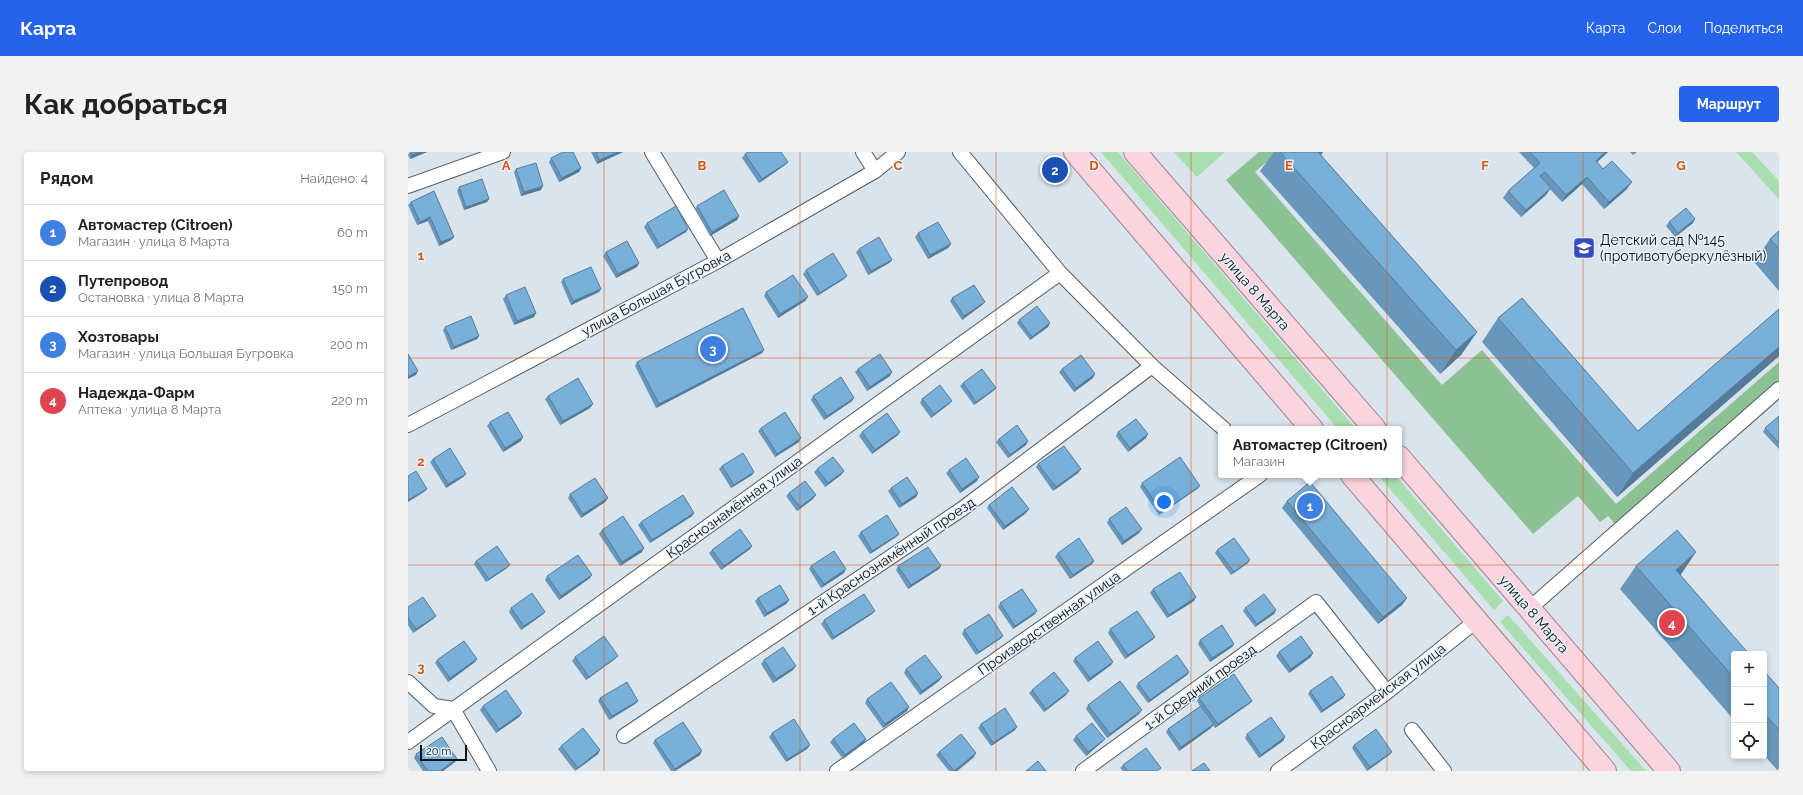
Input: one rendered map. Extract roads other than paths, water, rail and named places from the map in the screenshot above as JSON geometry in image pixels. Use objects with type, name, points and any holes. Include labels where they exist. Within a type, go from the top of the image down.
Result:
[{"type":"main road","points":[[1074,152],[1309,426]]},
{"type":"main road","name":"улица 8 Марта","points":[[1135,152],[1372,426]]},
{"type":"main road","name":"улица 8 Марта","points":[[1402,460],[1669,771]]},
{"type":"main road","points":[[1355,478],[1605,771]]},
{"type":"street","points":[[408,186],[503,152]]},
{"type":"street","points":[[652,152],[718,261]]},
{"type":"street","points":[[863,152],[875,171]]},
{"type":"street","name":"улица Большая Бугровка","points":[[408,425],[718,261],[875,171],[898,152]]},
{"type":"street","points":[[960,152],[1060,273],[1152,366],[1221,426]]},
{"type":"street","name":"Краснознамённая улица","points":[[408,742],[1060,273]]},
{"type":"street","name":"1-й Краснознамённый проезд","points":[[624,736],[962,509],[1152,366]]},
{"type":"street","points":[[1530,608],[1779,389]]},
{"type":"street","name":"Производственная улица","points":[[837,771],[1256,478]]},
{"type":"street","name":"1-й Средний проезд","points":[[1083,771],[1316,602],[1387,692]]},
{"type":"street","name":"Красноармейская улица","points":[[1278,771],[1387,692],[1476,621]]},
{"type":"street","points":[[408,682],[434,706],[453,709],[489,771]]},
{"type":"street","points":[[1412,730],[1444,771]]},
{"type":"place","name":"Путепровод","points":[[1055,170]]},
{"type":"place","name":"Детский сад №145 (противотуберкулёзный)","points":[[1584,248]]},
{"type":"place","name":"Хозтовары","points":[[713,349]]},
{"type":"place","name":"Автомастер (Citroen)","points":[[1310,506]]},
{"type":"place","name":"Надежда-Фарм","points":[[1672,623]]}]
